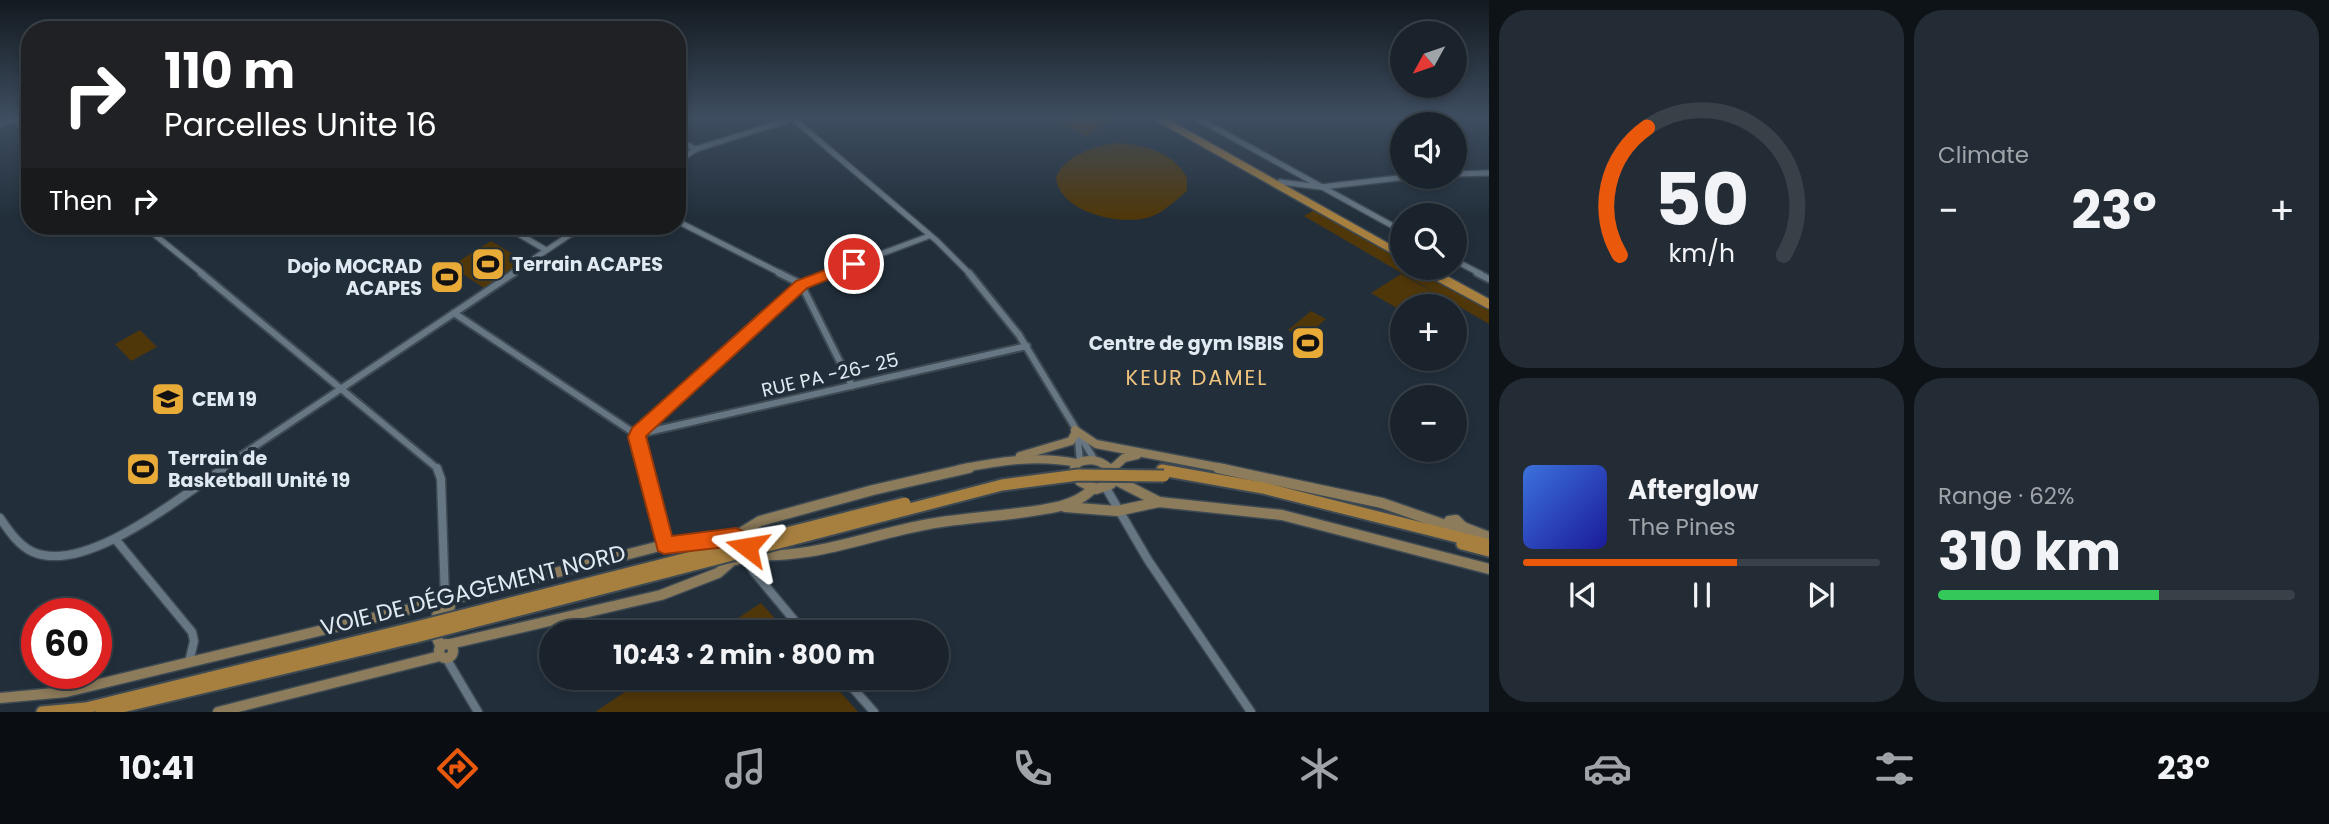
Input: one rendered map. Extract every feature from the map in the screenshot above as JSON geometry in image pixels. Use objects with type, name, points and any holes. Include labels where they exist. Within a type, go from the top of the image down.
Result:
[{"type":"highway","points":[[1217,150],[1390,246]]},
{"type":"highway","points":[[1223,150],[1390,246]]},
{"type":"highway","points":[[1447,280],[1489,302]]},
{"type":"highway","points":[[1452,280],[1489,302]]},
{"type":"highway","name":"VOIE DE DÉGAGEMENT NORD","points":[[101,712],[1002,485],[1078,475],[1163,473],[1263,488],[1489,545]]},
{"type":"highway","name":"VOIE DE DÉGAGEMENT NORD","points":[[1163,473],[1264,493],[1489,551]]},
{"type":"highway","name":"VOIE DE DÉGAGEMENT NORD","points":[[42,712],[86,708],[416,632]]},
{"type":"main road","points":[[0,698],[66,692],[443,604],[543,574],[664,545],[703,540],[727,541],[755,524],[919,479],[1007,460],[1071,441],[1076,432],[1096,444],[1308,485],[1450,524],[1458,522],[1463,527],[1489,537]]},
{"type":"main road","points":[[727,541],[740,554],[763,557],[811,551],[916,527],[1056,507],[1087,497],[1105,483],[1116,462],[1139,454]]},
{"type":"main road","points":[[1007,460],[1051,457],[1105,483],[1159,502],[1282,515],[1489,568]]},
{"type":"main road","points":[[1078,469],[1097,460],[1127,457]]},
{"type":"main road","points":[[1097,460],[1105,483]]},
{"type":"main road","points":[[1072,503],[1080,494],[1078,469]]},
{"type":"main road","points":[[1056,507],[1116,509],[1159,502]]},
{"type":"main road","points":[[218,712],[445,652],[492,633],[651,599],[684,589],[716,572],[740,554],[755,524]]},
{"type":"main road","points":[[727,541],[740,554]]},
{"type":"main road","points":[[753,569],[763,557]]},
{"type":"main road","points":[[443,604],[433,630],[445,652]]},
{"type":"street","points":[[829,150],[970,274],[1027,346],[1076,432],[1097,460]]},
{"type":"street","points":[[1255,150],[1390,224]]},
{"type":"street","points":[[1467,174],[1489,173]]},
{"type":"street","points":[[1280,182],[1321,187],[1390,179]]},
{"type":"street","points":[[1301,194],[1300,190],[1311,187]]},
{"type":"street","points":[[686,226],[802,285],[852,386]]},
{"type":"street","points":[[155,235],[432,461],[439,470],[443,604]]},
{"type":"street","points":[[520,235],[545,250]]},
{"type":"street","points":[[0,518],[24,547],[44,555],[90,549],[116,540],[569,235]]},
{"type":"street","points":[[637,434],[802,285],[929,236]]},
{"type":"street","points":[[1467,267],[1489,279]]},
{"type":"street","points":[[454,313],[637,434],[664,545]]},
{"type":"street","name":"RUE PA -26- 25","points":[[637,434],[1027,346]]},
{"type":"street","points":[[1076,432],[1078,469]]},
{"type":"street","points":[[1105,483],[1116,509],[1251,712]]},
{"type":"street","points":[[116,540],[192,632],[194,641],[189,662]]},
{"type":"street","points":[[740,554],[794,620]]},
{"type":"street","points":[[445,652],[478,712]]},
{"type":"street","points":[[855,690],[874,712]]},
{"type":"shaded area","points":[[1090,150],[1154,150],[1167,156],[1182,169],[1187,178],[1187,191],[1150,217],[1124,220],[1094,214],[1069,201],[1060,190],[1056,178],[1066,163]]},
{"type":"shaded area","points":[[1314,210],[1390,252],[1390,266],[1304,216]]},
{"type":"shaded area","name":"Terrain ACAPES","points":[[491,241],[524,261],[484,288],[451,266]]},
{"type":"shaded area","points":[[1392,280],[1412,280],[1437,294],[1390,294],[1390,304],[1371,293]]},
{"type":"shaded area","points":[[1414,280],[1439,280],[1464,294],[1438,294]]},
{"type":"shaded area","points":[[1467,296],[1489,308],[1489,324],[1467,311]]},
{"type":"shaded area","points":[[1311,311],[1326,319],[1303,339],[1288,330]]},
{"type":"shaded area","points":[[140,330],[157,347],[131,361],[115,344]]},
{"type":"shaded area","name":"Terrain de Basketball Unité 19","points":[[146,455],[160,470],[140,484],[126,468]]},
{"type":"shaded area","points":[[761,603],[776,620],[735,620]]},
{"type":"shaded area","points":[[628,690],[839,690],[858,712],[595,712]]},
{"type":"place","name":"Terrain ACAPES","points":[[488,264]]},
{"type":"place","name":"Dojo MOCRAD ACAPES","points":[[447,277]]},
{"type":"place","name":"Centre de gym ISBIS","points":[[1308,343]]},
{"type":"place","name":"CEM 19","points":[[168,399]]},
{"type":"place","name":"Terrain de Basketball Unité 19","points":[[143,469]]},
{"type":"district","name":"KEUR DAMEL","points":[[1197,377]]},
{"type":"route","points":[[747,547],[745,541],[736,537],[664,545],[638,432],[802,284],[854,264]]}]
